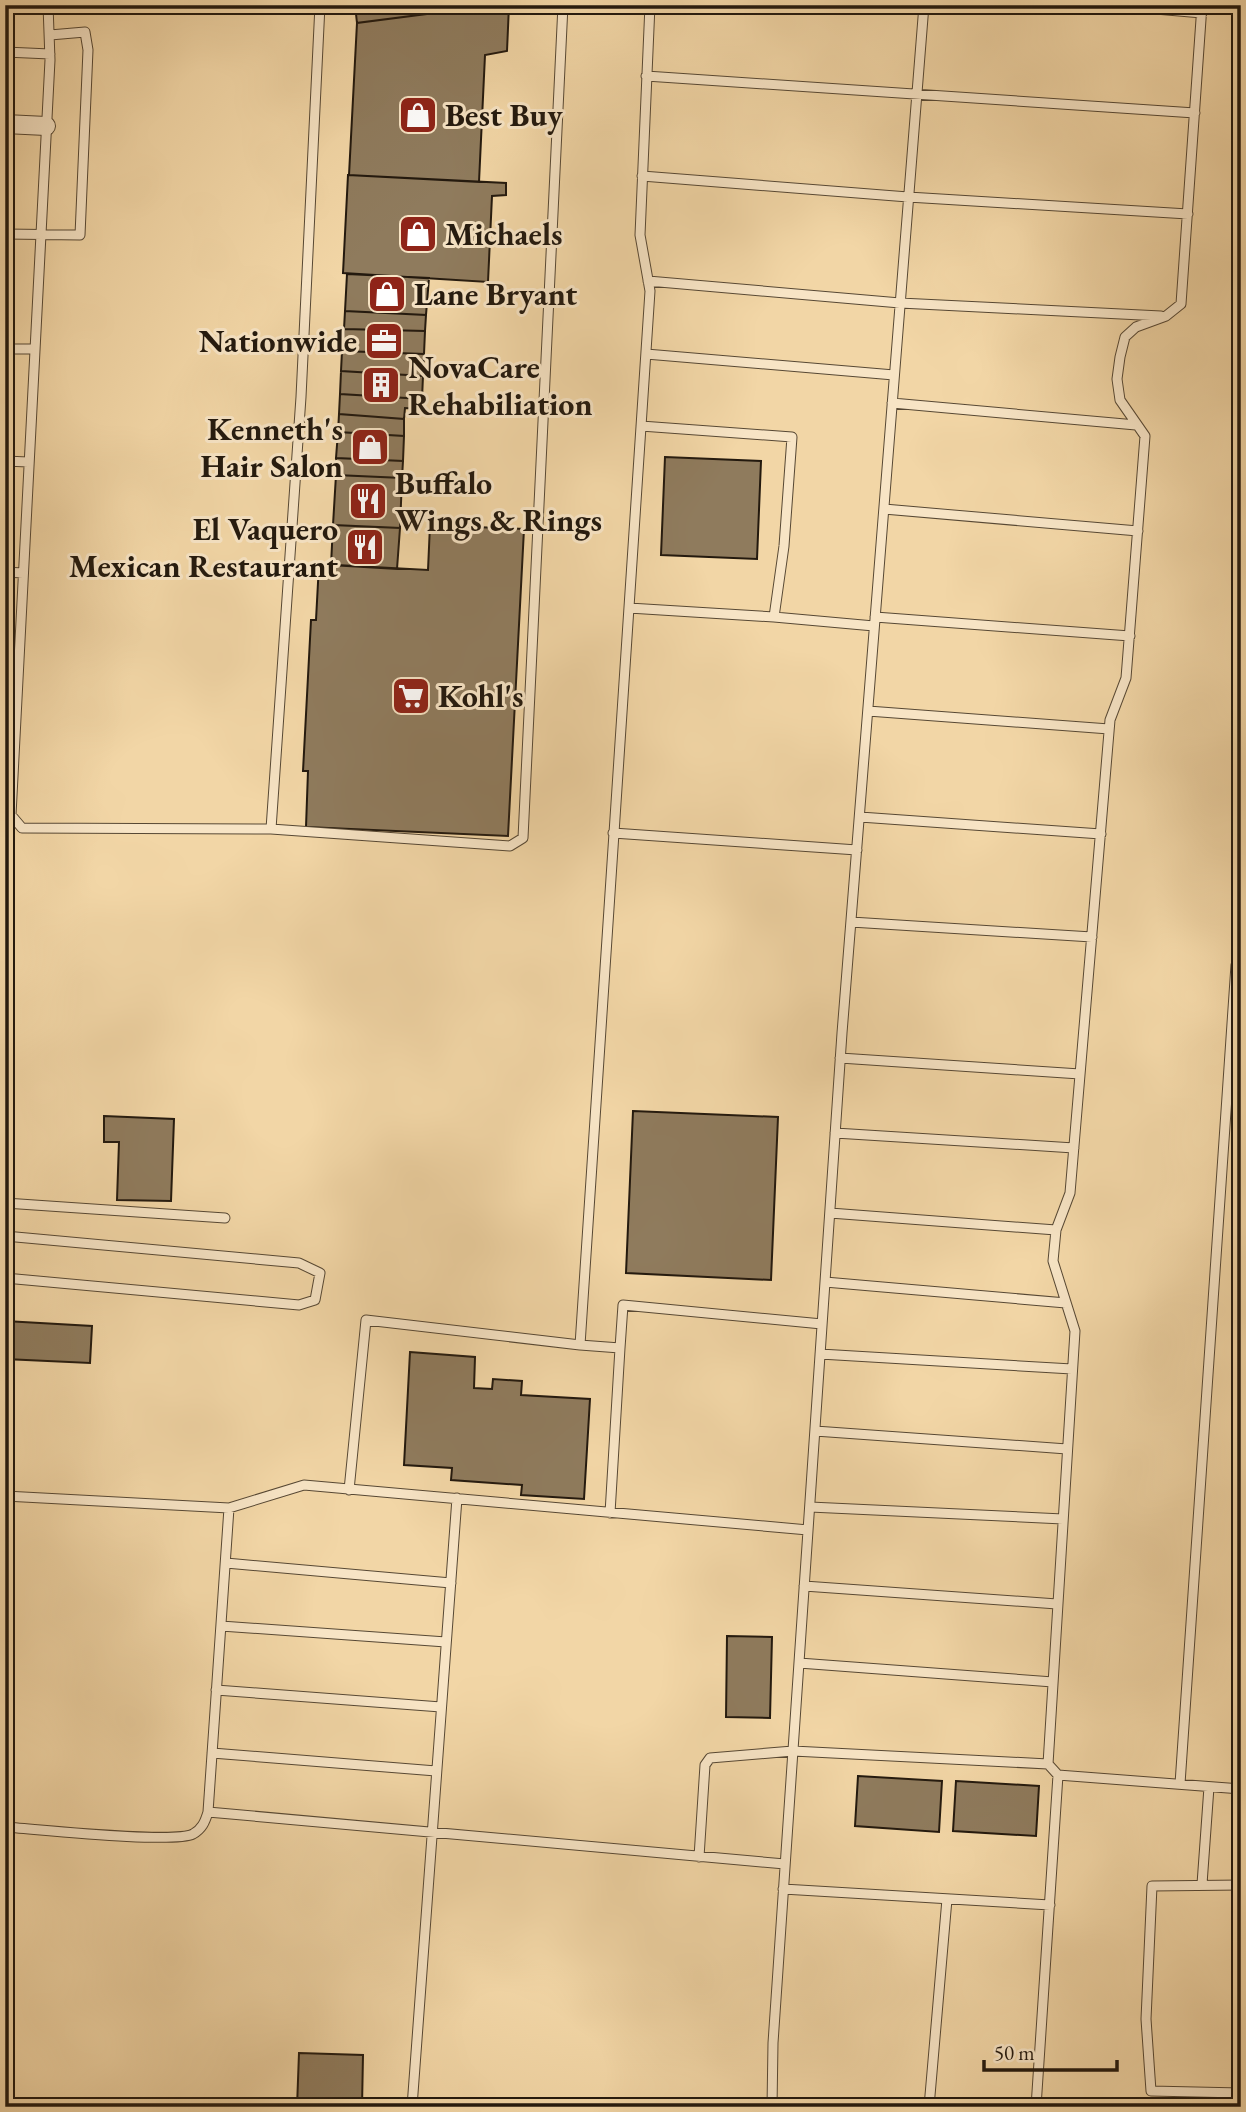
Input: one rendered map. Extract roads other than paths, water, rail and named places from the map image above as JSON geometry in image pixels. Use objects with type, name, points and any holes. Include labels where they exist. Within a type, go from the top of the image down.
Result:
[{"type":"street","points":[[5,124],[46,126]]},
{"type":"lane","points":[[48,5],[50,54],[29,463],[10,722],[11,815],[22,828],[271,829],[510,846],[523,838],[563,5]]},
{"type":"lane","points":[[271,829],[301,397],[320,5]]},
{"type":"lane","points":[[580,1345],[646,354],[648,281],[640,235],[650,5]]},
{"type":"lane","points":[[772,2107],[773,2043],[840,1058],[924,5]]},
{"type":"lane","points":[[1048,1764],[1075,1331],[1053,1261],[1056,1230],[1070,1193],[1109,729],[1126,678],[1145,436],[1120,401],[1119,390],[1125,337],[1136,327],[1166,316],[1181,304],[1202,9],[1109,5]]},
{"type":"lane","points":[[5,233],[80,235],[88,50],[85,32],[50,35]]},
{"type":"lane","points":[[5,52],[50,54]]},
{"type":"lane","points":[[646,76],[1195,113]]},
{"type":"lane","points":[[642,176],[908,197],[1188,214]]},
{"type":"lane","points":[[648,281],[900,303],[1166,316]]},
{"type":"lane","points":[[5,349],[34,349]]},
{"type":"lane","points":[[646,354],[894,375]]},
{"type":"lane","points":[[892,403],[1136,425]]},
{"type":"lane","points":[[641,426],[792,437],[784,546],[774,617]]},
{"type":"lane","points":[[5,461],[29,463]]},
{"type":"lane","points":[[884,509],[1138,531]]},
{"type":"lane","points":[[5,572],[23,573]]},
{"type":"lane","points":[[629,608],[1130,636]]},
{"type":"lane","points":[[868,711],[1109,729]]},
{"type":"lane","points":[[860,817],[1101,834]]},
{"type":"lane","points":[[613,833],[857,850]]},
{"type":"lane","points":[[851,922],[1092,937]]},
{"type":"lane","points":[[1180,1784],[1236,965],[1241,966]]},
{"type":"lane","points":[[840,1058],[1080,1074]]},
{"type":"lane","points":[[835,1133],[1074,1148]]},
{"type":"lane","points":[[5,1203],[225,1218]]},
{"type":"lane","points":[[830,1213],[1056,1230]]},
{"type":"lane","points":[[5,1236],[299,1263],[320,1273],[315,1300],[299,1305],[5,1278]]},
{"type":"lane","points":[[825,1282],[1066,1303]]},
{"type":"lane","points":[[610,1513],[623,1305],[822,1324]]},
{"type":"lane","points":[[349,1490],[366,1320],[620,1348]]},
{"type":"lane","points":[[820,1354],[1072,1369]]},
{"type":"lane","points":[[815,1431],[1067,1448]]},
{"type":"lane","points":[[5,1496],[229,1508],[304,1485],[808,1530]]},
{"type":"lane","points":[[412,2107],[457,1498]]},
{"type":"lane","points":[[810,1507],[1063,1519]]},
{"type":"lane","points":[[5,1827],[144,1836],[191,1835],[204,1825],[208,1812],[229,1508]]},
{"type":"lane","points":[[226,1563],[451,1583]]},
{"type":"lane","points":[[804,1586],[1057,1604]]},
{"type":"lane","points":[[221,1626],[446,1642]]},
{"type":"lane","points":[[799,1663],[1053,1682]]},
{"type":"lane","points":[[216,1690],[441,1707]]},
{"type":"lane","points":[[699,1857],[705,1765],[710,1758],[793,1751],[1048,1764],[1058,1775],[1241,1789]]},
{"type":"lane","points":[[212,1753],[436,1771]]},
{"type":"lane","points":[[1035,2106],[1058,1775]]},
{"type":"lane","points":[[1202,1884],[1209,1787]]},
{"type":"lane","points":[[208,1812],[785,1864]]},
{"type":"lane","points":[[1241,1885],[1152,1886],[1146,2019],[1151,2091],[1241,2093]]},
{"type":"lane","points":[[783,1889],[1049,1905]]},
{"type":"lane","points":[[929,2107],[947,1899]]},
{"type":"place","name":"Best Buy","points":[[418,115]]},
{"type":"place","name":"Michaels","points":[[418,234]]},
{"type":"place","name":"Lane Bryant","points":[[387,294]]},
{"type":"place","name":"Nationwide","points":[[384,341]]},
{"type":"place","name":"NovaCare Rehabiliation","points":[[381,385]]},
{"type":"place","name":"Kenneth's Hair Salon","points":[[370,447]]},
{"type":"place","name":"Buffalo Wings & Rings","points":[[368,501]]},
{"type":"place","name":"El Vaquero Mexican Restaurant","points":[[365,547]]},
{"type":"place","name":"Kohl's","points":[[411,696]]}]
